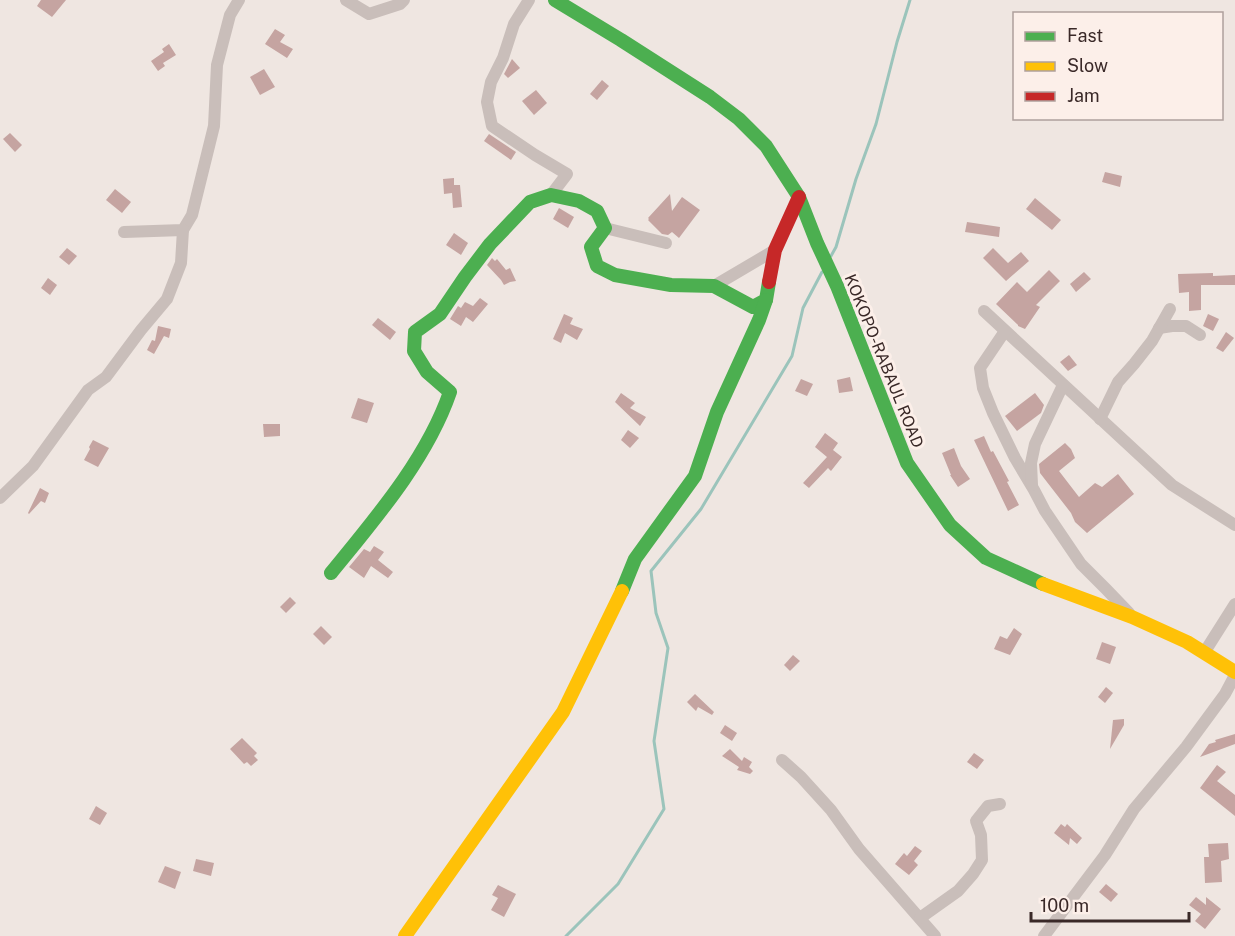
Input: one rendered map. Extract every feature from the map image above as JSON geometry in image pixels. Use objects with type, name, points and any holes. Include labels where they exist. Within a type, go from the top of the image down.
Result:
[{"type":"street","points":[[0,498],[33,466],[88,390],[106,377],[141,330],[168,299],[181,263],[183,230],[192,215],[214,126],[217,65],[230,15],[239,0]]},
{"type":"street","points":[[346,0],[369,14],[400,4],[404,0]]},
{"type":"street","points":[[529,0],[514,24],[503,58],[491,82],[487,102],[492,126],[567,174],[551,195]]},
{"type":"street","name":"KOKOPO-RABAUL ROAD","points":[[555,0],[710,97],[739,119],[766,146],[799,197],[907,463],[950,525],[986,558],[1032,580],[1132,617],[1186,642],[1235,673]]},
{"type":"street","points":[[331,573],[391,498],[427,442],[446,404],[450,392],[427,372],[414,351],[415,332],[440,314],[490,244],[530,202],[551,195],[579,201],[597,211],[605,228]]},
{"type":"street","points":[[405,936],[563,712],[615,607],[635,559],[695,476],[717,412],[759,320],[766,300],[775,250],[799,197]]},
{"type":"street","points":[[605,228],[666,243]]},
{"type":"street","points":[[605,228],[591,247],[597,266],[615,275],[671,285],[714,286],[753,307],[766,300]]},
{"type":"street","points":[[124,232],[183,230]]},
{"type":"street","points":[[714,286],[775,250]]},
{"type":"street","points":[[1100,419],[1118,382],[1152,341],[1170,309]]},
{"type":"street","points":[[984,311],[1172,484],[1235,525]]},
{"type":"street","points":[[1159,328],[1186,327],[1200,335]]},
{"type":"street","points":[[1005,332],[980,368],[993,413],[1015,459],[1045,511],[1081,564],[1132,617]]},
{"type":"street","points":[[1032,486],[1031,463],[1035,444],[1063,385]]},
{"type":"street","points":[[1204,653],[1235,604]]},
{"type":"street","points":[[1044,936],[1105,855],[1134,809],[1186,747],[1225,694],[1235,673]]},
{"type":"street","points":[[782,760],[831,810],[859,849],[935,936]]},
{"type":"street","points":[[920,918],[957,891],[973,874],[982,860],[981,835],[976,821],[988,806],[1000,804]]},
{"type":"building","points":[[41,0],[66,0],[52,17],[37,6]]},
{"type":"building","points":[[275,29],[285,35],[280,42],[293,49],[287,58],[265,44]]},
{"type":"building","points":[[169,44],[176,55],[163,63],[165,66],[158,71],[151,61],[164,52],[162,49]]},
{"type":"building","points":[[512,59],[520,68],[508,78],[504,74]]},
{"type":"building","points":[[264,69],[275,87],[260,95],[250,77]]},
{"type":"building","points":[[602,80],[609,86],[597,100],[590,94]]},
{"type":"building","points":[[536,90],[547,103],[534,115],[522,101]]},
{"type":"building","points":[[10,133],[22,145],[15,152],[3,139]]},
{"type":"building","points":[[489,134],[516,152],[511,160],[484,141]]},
{"type":"building","points":[[1105,172],[1122,176],[1120,187],[1102,182]]},
{"type":"building","points":[[454,178],[454,185],[460,185],[462,207],[453,208],[452,193],[444,194],[443,179]]},
{"type":"building","points":[[115,189],[131,202],[122,213],[106,200]]},
{"type":"building","points":[[670,194],[672,211],[682,197],[700,210],[679,238],[672,232],[668,235],[662,234],[648,220]]},
{"type":"building","points":[[1035,198],[1061,220],[1052,230],[1026,209]]},
{"type":"building","points":[[559,208],[574,217],[568,228],[553,219]]},
{"type":"building","points":[[967,222],[1000,227],[999,237],[965,232]]},
{"type":"building","points":[[454,233],[468,243],[461,255],[446,245]]},
{"type":"building","points":[[67,248],[77,256],[69,265],[59,257]]},
{"type":"building","points":[[993,248],[1008,263],[1021,252],[1029,261],[1006,281],[983,258]]},
{"type":"building","points":[[492,258],[495,261],[497,259],[506,270],[510,268],[516,281],[504,285],[487,265]]},
{"type":"building","points":[[1049,270],[1060,281],[1036,305],[1040,307],[1025,329],[1018,326],[996,304],[1017,282],[1027,292]]},
{"type":"building","points":[[1084,272],[1091,279],[1076,292],[1070,284]]},
{"type":"building","points":[[1213,273],[1213,276],[1235,275],[1235,285],[1201,285],[1201,310],[1189,311],[1189,292],[1179,293],[1178,274]]},
{"type":"building","points":[[48,278],[57,285],[50,295],[41,288]]},
{"type":"building","points":[[480,298],[488,304],[473,322],[466,317],[461,326],[450,319],[458,306],[461,308],[465,302],[473,306]]},
{"type":"building","points":[[564,314],[573,318],[570,324],[583,329],[577,340],[565,333],[561,343],[553,339]]},
{"type":"building","points":[[1208,314],[1219,319],[1213,331],[1203,326]]},
{"type":"building","points":[[378,318],[396,332],[390,340],[372,325]]},
{"type":"building","points":[[158,326],[171,329],[169,338],[164,336],[154,354],[147,350],[152,340],[155,341]]},
{"type":"building","points":[[1226,332],[1234,338],[1223,352],[1216,348]]},
{"type":"building","points":[[1069,355],[1077,365],[1068,371],[1060,362]]},
{"type":"building","points":[[850,377],[853,391],[839,393],[837,380]]},
{"type":"building","points":[[801,379],[813,384],[807,396],[795,391]]},
{"type":"building","points":[[621,393],[635,403],[630,408],[646,417],[640,426],[615,402]]},
{"type":"building","points":[[1035,393],[1044,405],[1041,413],[1017,431],[1005,416]]},
{"type":"building","points":[[358,398],[374,403],[367,423],[351,418]]},
{"type":"building","points":[[263,424],[280,424],[280,436],[264,437]]},
{"type":"building","points":[[628,430],[639,438],[630,448],[621,440]]},
{"type":"building","points":[[825,433],[838,443],[833,450],[842,457],[831,471],[828,468],[809,488],[803,483],[827,457],[815,447]]},
{"type":"building","points":[[984,436],[1009,481],[1007,482],[1019,505],[1008,511],[974,440]]},
{"type":"building","points":[[93,440],[109,448],[98,467],[84,460]]},
{"type":"building","points":[[1065,443],[1075,458],[1059,471],[1079,497],[1095,483],[1102,487],[1118,474],[1134,494],[1087,533],[1075,522],[1071,513],[1040,473],[1039,464]]},
{"type":"building","points":[[954,448],[961,466],[970,479],[958,487],[950,475],[942,453]]},
{"type":"building","points":[[40,488],[49,493],[45,503],[41,501],[29,514],[28,513]]},
{"type":"building","points":[[374,546],[384,552],[378,560],[393,572],[388,578],[371,566],[364,578],[349,567],[364,549],[370,552]]},
{"type":"building","points":[[290,597],[296,603],[286,613],[280,607]]},
{"type":"building","points":[[321,626],[332,637],[324,645],[313,634]]},
{"type":"building","points":[[1014,628],[1022,634],[1010,655],[994,649],[1000,636],[1007,639]]},
{"type":"building","points":[[1102,642],[1116,647],[1110,664],[1096,659]]},
{"type":"building","points":[[793,655],[800,661],[790,671],[784,665]]},
{"type":"building","points":[[1106,687],[1113,693],[1105,703],[1098,697]]},
{"type":"building","points":[[695,694],[714,712],[712,715],[698,707],[696,711],[687,702]]},
{"type":"building","points":[[1124,719],[1124,725],[1110,749],[1113,720]]},
{"type":"building","points":[[725,725],[737,733],[732,741],[720,733]]},
{"type":"building","points":[[1235,734],[1235,744],[1200,757],[1209,744],[1216,742],[1215,740]]},
{"type":"building","points":[[242,738],[257,753],[254,756],[258,760],[251,766],[247,762],[244,764],[230,749]]},
{"type":"building","points":[[730,749],[742,761],[744,757],[752,762],[749,767],[753,771],[750,774],[737,770],[739,767],[722,756]]},
{"type":"building","points":[[974,753],[984,760],[977,769],[967,762]]},
{"type":"building","points":[[1217,765],[1226,772],[1217,781],[1235,795],[1235,816],[1200,788]]},
{"type":"building","points":[[96,806],[107,813],[100,825],[89,819]]},
{"type":"building","points":[[1061,824],[1065,827],[1067,824],[1082,838],[1077,844],[1070,838],[1069,845],[1054,833]]},
{"type":"building","points":[[1228,843],[1229,859],[1221,861],[1222,882],[1205,883],[1204,857],[1209,857],[1208,844]]},
{"type":"building","points":[[915,846],[922,851],[914,861],[918,865],[909,875],[895,864],[904,853],[907,856]]},
{"type":"building","points":[[196,859],[214,863],[211,876],[193,871]]},
{"type":"building","points":[[165,866],[181,872],[175,889],[158,882]]},
{"type":"building","points":[[1106,884],[1118,894],[1111,902],[1099,892]]},
{"type":"building","points":[[498,885],[516,894],[504,917],[491,910],[498,898],[492,895]]},
{"type":"building","points":[[1196,897],[1206,905],[1206,897],[1221,909],[1205,929],[1195,921],[1201,914],[1189,905]]},
{"type":"waterway","points":[[831,256],[836,247],[856,179],[876,124],[910,0]]},
{"type":"waterway","points":[[566,936],[618,884],[664,809],[654,741],[668,648],[656,613],[651,571],[701,509],[792,356],[803,308],[822,272]]},
{"type":"traffic: fast","points":[[555,0],[710,97],[739,119],[766,146],[799,197],[907,463],[950,525],[986,558],[1043,584]]},
{"type":"traffic: fast","points":[[331,573],[382,510],[414,464],[428,441],[450,392],[427,372],[414,351],[415,332],[440,314],[490,244],[530,202],[551,195],[579,201],[597,211],[605,228],[591,247],[597,266],[615,275],[671,285],[714,286],[753,307],[766,300],[769,282]]},
{"type":"traffic: fast","points":[[622,591],[635,559],[695,476],[717,412],[766,300]]},
{"type":"traffic: slow","points":[[1043,584],[1132,617],[1187,642],[1235,672]]},
{"type":"traffic: slow","points":[[405,936],[563,712],[622,591]]},
{"type":"traffic: jam","points":[[769,282],[775,250],[799,197]]}]
